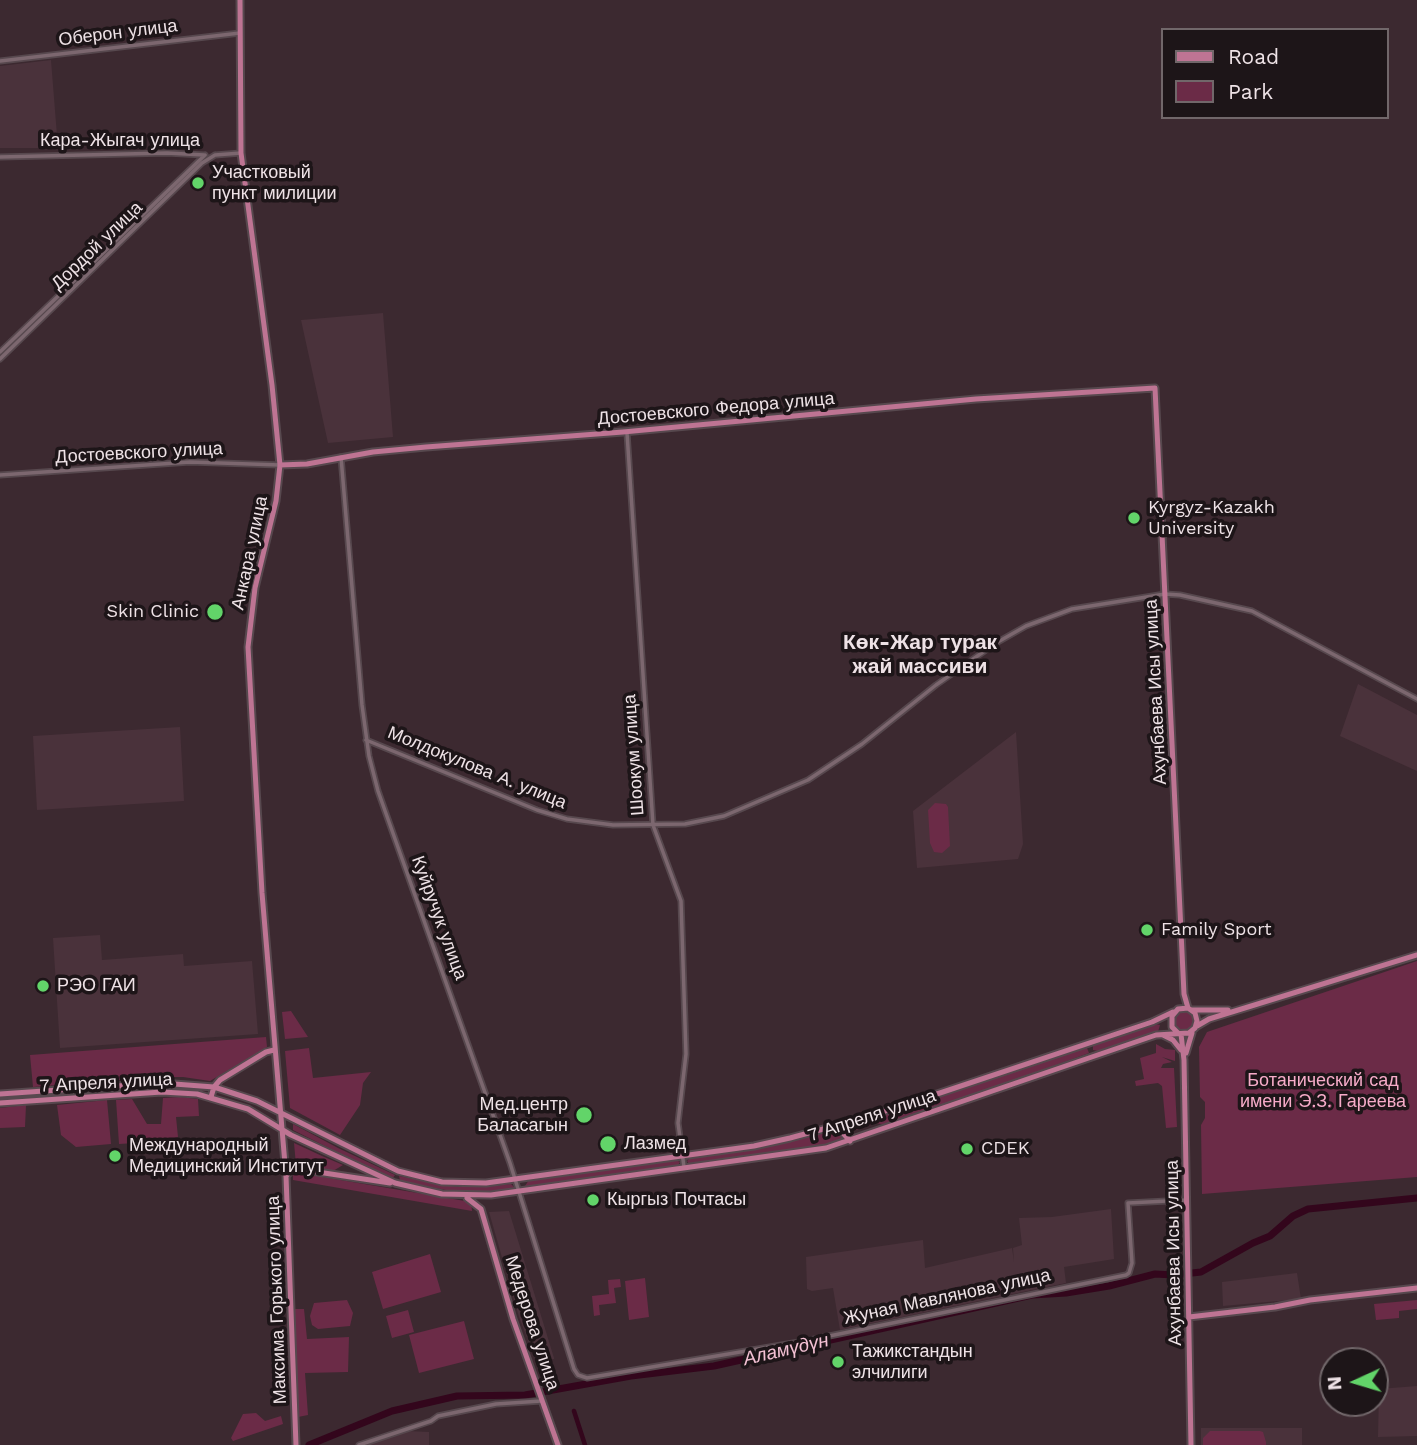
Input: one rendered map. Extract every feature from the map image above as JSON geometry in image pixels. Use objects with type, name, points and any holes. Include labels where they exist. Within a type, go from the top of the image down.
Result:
[{"type":"main road","name":"Анкара улица","points":[[240,0],[241,153],[280,465],[275,503],[255,588],[248,648],[274,1050],[281,1112]]},
{"type":"main road","name":"Достоевского Федора улица","points":[[280,465],[307,464],[341,457],[439,446],[963,400],[1156,388]]},
{"type":"main road","name":"Ахунбаева Исы улица","points":[[1156,388],[1184,994],[1190,1009]]},
{"type":"main road","points":[[1238,1010],[1177,1010],[1171,1020],[1172,1027],[1179,1033],[1194,1030],[1209,1019],[1417,956]]},
{"type":"main road","name":"Ахунбаева Исы улица","points":[[1177,1010],[1184,994]]},
{"type":"main road","points":[[1190,1009],[1197,1017],[1194,1030]]},
{"type":"main road","name":"7 Апреля улица","points":[[0,1094],[161,1083],[214,1087],[247,1097],[281,1112],[398,1171],[442,1182],[472,1184],[754,1146],[845,1124],[1152,1022],[1177,1010]]},
{"type":"main road","name":"Ахунбаева Исы улица","points":[[1184,1060],[1194,1030]]},
{"type":"main road","name":"Ахунбаева Исы улица","points":[[1179,1033],[1184,1060],[1191,1445]]},
{"type":"main road","name":"7 Апреля улица","points":[[0,1102],[162,1092],[211,1097],[248,1109],[291,1135],[396,1183],[427,1192],[491,1195],[812,1151],[850,1141],[1092,1056],[1160,1035],[1179,1033]]},
{"type":"main road","points":[[1160,1035],[1178,1045],[1184,1060]]},
{"type":"main road","points":[[1088,1043],[1092,1056]]},
{"type":"main road","points":[[211,1097],[220,1080],[266,1052],[274,1050]]},
{"type":"main road","points":[[27,1092],[27,1101]]},
{"type":"main road","name":"Максима Горького улица","points":[[281,1112],[296,1441]]},
{"type":"main road","points":[[845,1124],[843,1133],[850,1141]]},
{"type":"main road","points":[[286,1176],[292,1169],[298,1169],[381,1183],[396,1183],[398,1171]]},
{"type":"main road","points":[[456,1195],[472,1200],[481,1209],[484,1199],[491,1195]]},
{"type":"main road","name":"Медерова улица","points":[[481,1209],[513,1319],[558,1445]]},
{"type":"main road","points":[[1189,1317],[1417,1288]]},
{"type":"street","name":"Оберон улица","points":[[0,61],[240,33]]},
{"type":"street","points":[[199,153],[199,159]]},
{"type":"street","name":"Кара-Жыгач улица","points":[[0,157],[241,153]]},
{"type":"street","name":"Дордой улица","points":[[0,352],[205,155]]},
{"type":"street","name":"Дордой улица","points":[[0,359],[202,163],[215,155]]},
{"type":"street","name":"Шоокум улица","points":[[627,430],[653,825],[681,901],[686,1054],[678,1123],[684,1168]]},
{"type":"street","name":"Куйручук улица","points":[[341,457],[366,740],[378,791],[516,1180],[578,1375]]},
{"type":"street","name":"Достоевского улица","points":[[0,475],[190,462],[280,465]]},
{"type":"street","name":"Молдокулова А. улица","points":[[366,740],[561,818],[600,824],[685,824],[724,816],[808,780],[862,744],[936,685],[996,643],[1026,626],[1081,607],[1165,594],[1252,611],[1417,699]]},
{"type":"street","name":"Жуная Мавлянова улица","points":[[578,1375],[591,1378],[805,1341],[1126,1275],[1132,1263],[1129,1203],[1187,1200]]},
{"type":"street","points":[[359,1445],[431,1422],[438,1416],[496,1404],[543,1399]]},
{"type":"shaded area","points":[[51,60],[58,148],[0,148],[0,66]]},
{"type":"shaded area","points":[[383,313],[393,437],[328,443],[301,320]]},
{"type":"shaded area","points":[[1358,684],[1417,715],[1417,771],[1340,736]]},
{"type":"shaded area","points":[[180,727],[184,801],[37,810],[33,736]]},
{"type":"shaded area","points":[[1016,732],[1023,844],[1018,859],[917,868],[913,811]]},
{"type":"shaded area","points":[[100,935],[102,960],[183,954],[184,966],[252,961],[258,1034],[60,1048],[53,938]]},
{"type":"shaded area","points":[[1111,1209],[1114,1259],[1064,1267],[1066,1283],[840,1330],[833,1288],[812,1291],[807,1289],[806,1257],[923,1240],[925,1268],[1012,1248],[1014,1262],[1013,1248],[1022,1245],[1019,1218],[1052,1217]]},
{"type":"shaded area","points":[[509,1211],[554,1359],[536,1361],[519,1317],[489,1212]]},
{"type":"shaded area","points":[[1297,1273],[1301,1299],[1223,1306],[1222,1282]]},
{"type":"shaded area","points":[[1417,1386],[1417,1436],[1378,1437],[1378,1417],[1389,1417],[1389,1388]]},
{"type":"shaded area","points":[[1201,1428],[1302,1428],[1302,1445],[1201,1445]]},
{"type":"shaded area","points":[[407,1431],[429,1432],[429,1445],[366,1445]]},
{"type":"green space","points":[[935,803],[946,804],[948,807],[950,846],[942,853],[934,852],[930,843],[928,810]]},
{"type":"green space","name":"Ботанический сад имени Э.З. Гареева","points":[[1417,961],[1417,1177],[1202,1194],[1201,1125],[1205,1118],[1205,1102],[1200,1097],[1199,1047],[1207,1032]]},
{"type":"green space","points":[[291,1011],[308,1037],[285,1039],[282,1012]]},
{"type":"green space","points":[[1184,1011],[1191,1014],[1194,1021],[1191,1028],[1184,1031],[1177,1028],[1174,1021],[1177,1014]]},
{"type":"green space","points":[[1155,1024],[1160,1025],[1158,1032],[1098,1051],[1093,1050],[1095,1043]]},
{"type":"green space","points":[[266,1037],[267,1047],[210,1081],[155,1077],[33,1087],[30,1055]]},
{"type":"green space","points":[[1156,1044],[1175,1050],[1175,1061],[1162,1057],[1172,1062],[1163,1064],[1161,1068],[1174,1068],[1177,1127],[1166,1128],[1162,1086],[1158,1083],[1136,1086],[1135,1081],[1144,1079],[1140,1058],[1156,1053]]},
{"type":"green space","points":[[309,1048],[313,1078],[371,1072],[363,1083],[360,1105],[340,1135],[290,1108],[285,1051]]},
{"type":"green space","points":[[1087,1048],[1089,1053],[923,1113],[886,1125],[876,1123],[850,1132],[845,1129],[846,1127]]},
{"type":"green space","points":[[157,1086],[210,1091],[169,1088],[34,1097],[33,1094]]},
{"type":"green space","points":[[163,1098],[198,1099],[199,1116],[176,1117],[178,1137],[168,1141],[119,1144],[116,1100],[132,1099],[147,1124],[161,1124]]},
{"type":"green space","points":[[107,1100],[111,1144],[76,1147],[61,1135],[57,1105]]},
{"type":"green space","points":[[26,1105],[25,1127],[0,1128],[0,1108]]},
{"type":"green space","points":[[293,1124],[395,1175],[392,1179],[293,1130]]},
{"type":"green space","points":[[836,1129],[841,1131],[841,1140],[817,1147],[700,1163],[689,1164],[687,1161],[690,1158],[758,1148]]},
{"type":"green space","points":[[294,1143],[343,1165],[333,1171],[296,1165]]},
{"type":"green space","points":[[676,1160],[680,1162],[677,1167],[525,1186],[529,1180]]},
{"type":"green space","points":[[293,1172],[471,1202],[472,1211],[293,1180]]},
{"type":"green space","points":[[399,1176],[457,1187],[511,1184],[515,1188],[504,1192],[461,1193],[405,1182],[400,1180]]},
{"type":"green space","points":[[430,1254],[441,1292],[383,1309],[372,1272]]},
{"type":"green space","points":[[645,1278],[649,1317],[629,1320],[625,1281]]},
{"type":"green space","points":[[620,1279],[621,1287],[614,1288],[616,1303],[599,1305],[600,1315],[594,1316],[592,1296],[609,1294],[608,1280]]},
{"type":"green space","points":[[347,1300],[353,1313],[350,1326],[318,1329],[312,1325],[310,1316],[314,1303]]},
{"type":"green space","points":[[1417,1300],[1417,1309],[1399,1311],[1399,1318],[1376,1320],[1374,1304]]},
{"type":"green space","points":[[294,1309],[304,1309],[307,1339],[349,1337],[348,1372],[305,1373],[308,1415],[298,1417]]},
{"type":"green space","points":[[408,1310],[414,1332],[392,1338],[386,1316]]},
{"type":"green space","points":[[464,1321],[474,1359],[419,1373],[409,1335]]},
{"type":"green space","points":[[256,1413],[265,1421],[281,1416],[283,1424],[233,1441],[231,1438],[243,1414]]},
{"type":"green space","points":[[1210,1431],[1260,1431],[1263,1432],[1266,1445],[1203,1445],[1203,1438]]},
{"type":"waterway","name":"Аламүдүн","points":[[309,1445],[392,1411],[457,1396],[525,1395],[631,1376],[714,1366],[1032,1295],[1109,1286],[1155,1274],[1201,1272],[1270,1236],[1293,1216],[1308,1209],[1417,1198]]},
{"type":"waterway","points":[[574,1411],[585,1445]]},
{"type":"place","name":"Участковый пункт милиции","points":[[198,183]]},
{"type":"place","name":"Kyrgyz-Kazakh University","points":[[1134,518]]},
{"type":"place","name":"Skin Clinic","points":[[215,612]]},
{"type":"place","name":"Family Sport","points":[[1147,930]]},
{"type":"place","name":"РЭО ГАИ","points":[[43,986]]},
{"type":"place","name":"Мед.центр Баласагын","points":[[584,1115]]},
{"type":"place","name":"Лазмед","points":[[608,1144]]},
{"type":"place","name":"CDEK","points":[[967,1149]]},
{"type":"place","name":"Международный Медицинский Институт","points":[[115,1156]]},
{"type":"place","name":"Кыргыз Почтасы","points":[[593,1200]]},
{"type":"place","name":"Тажикстандын элчилиги","points":[[838,1362]]},
{"type":"district","name":"Көк-Жар турак жай массиви","points":[[920,655]]}]
